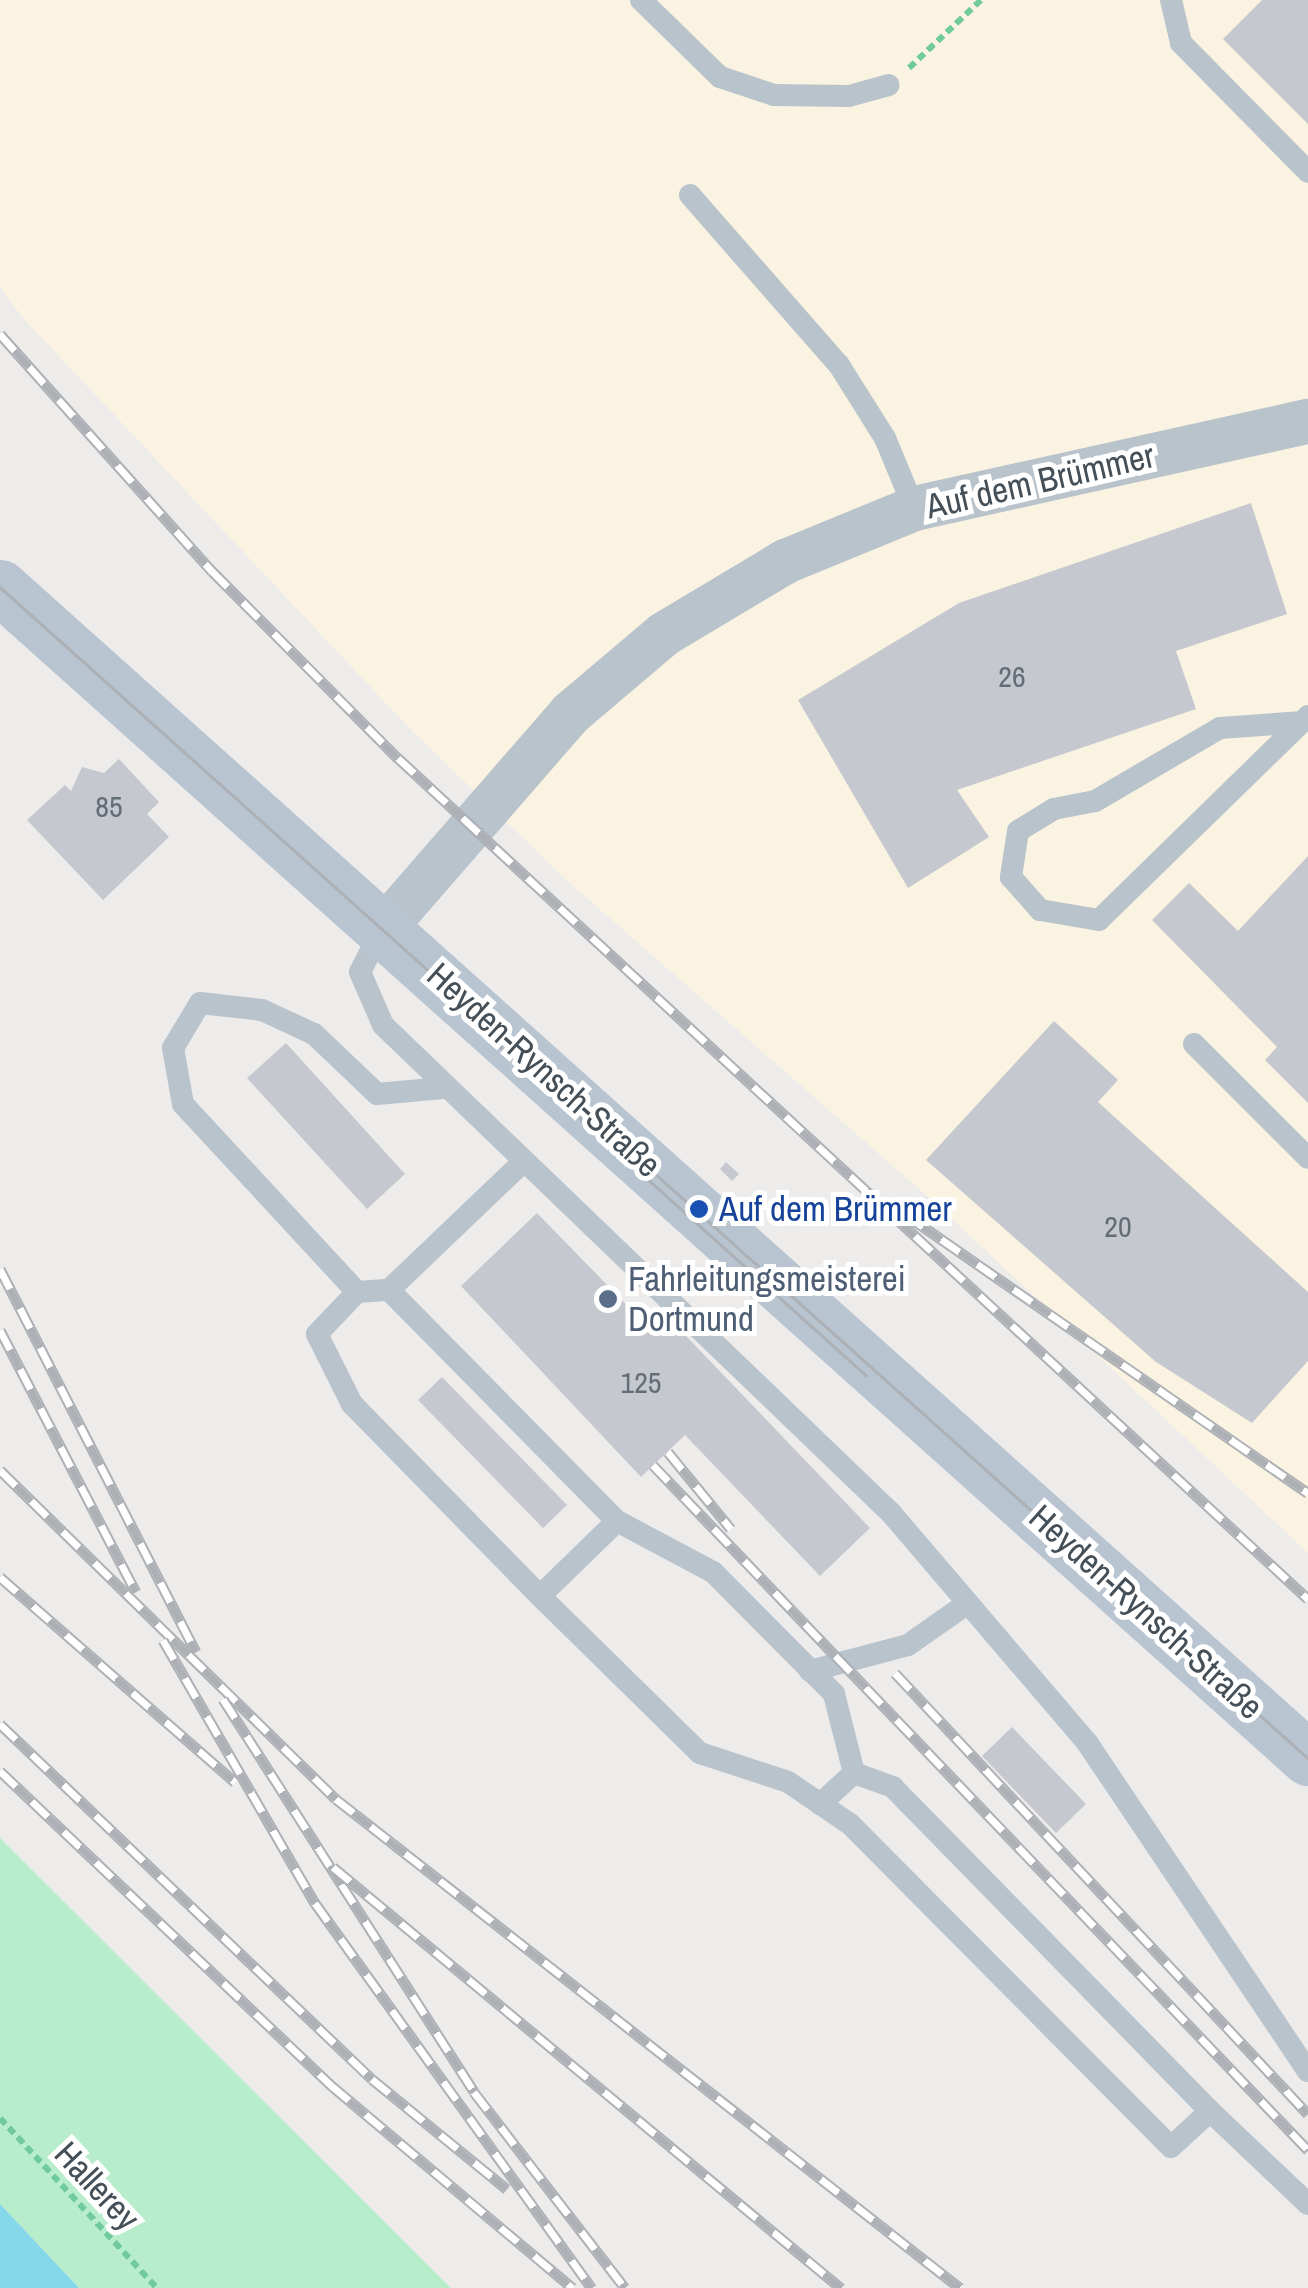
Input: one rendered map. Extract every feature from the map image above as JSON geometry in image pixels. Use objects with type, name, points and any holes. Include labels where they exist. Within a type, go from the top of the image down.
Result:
[{"type":"main road","name":"Heyden-Rynsch-Straße","points":[[0,586],[384,926],[1308,1758]]},
{"type":"street","name":"Auf dem Brümmer","points":[[384,926],[570,713],[662,634],[785,561],[914,508],[1308,420]]},
{"type":"lane","points":[[641,0],[720,77],[774,95],[849,96],[890,86]]},
{"type":"lane","points":[[1171,0],[1180,43],[1308,172]]},
{"type":"lane","points":[[690,195],[839,365],[885,438],[914,508]]},
{"type":"lane","points":[[1305,719],[1099,920],[1040,910],[1010,877],[1018,830],[1054,808],[1094,801],[1220,728],[1305,719]]},
{"type":"lane","points":[[384,926],[361,956],[363,989],[382,1024],[520,1165],[680,1302],[968,1603],[1172,1858],[1304,2056]]},
{"type":"lane","points":[[357,1292],[184,1104],[172,1048],[200,1003],[262,1010],[314,1034],[377,1094],[443,1088]]},
{"type":"lane","points":[[1194,1044],[1308,1158]]},
{"type":"lane","points":[[520,1165],[390,1290],[357,1292],[317,1334],[328,1365],[352,1404],[700,1753],[788,1782],[820,1804],[1171,2147],[1210,2111]]},
{"type":"lane","points":[[390,1290],[616,1521],[712,1572],[834,1694],[854,1773]]},
{"type":"lane","points":[[540,1596],[616,1521]]},
{"type":"lane","points":[[810,1670],[908,1645],[968,1603]]},
{"type":"lane","points":[[820,1804],[854,1773]]},
{"type":"lane","points":[[854,1773],[893,1787],[1210,2111],[1308,2204]]},
{"type":"path","points":[[890,86],[982,0]]},
{"type":"path","name":"Hallerey","points":[[0,2118],[157,2288]]},
{"type":"shaded area","points":[[0,0],[1308,0],[1308,1553],[935,1203],[572,885],[411,730],[23,318],[0,287]]},
{"type":"green space","points":[[0,1838],[451,2288],[79,2288],[0,2204]]},
{"type":"water","points":[[0,2204],[79,2288],[0,2288]]},
{"type":"building","points":[[1262,0],[1308,0],[1308,124],[1223,39]]},
{"type":"building","points":[[1251,503],[1287,614],[1176,651],[1196,709],[957,790],[989,837],[908,888],[798,700],[959,603]]},
{"type":"building","points":[[119,759],[159,802],[147,814],[169,837],[103,900],[27,820],[65,785],[71,791],[82,767],[104,773]]},
{"type":"building","points":[[1308,856],[1308,1103],[1265,1060],[1277,1047],[1152,920],[1189,883],[1238,931]]},
{"type":"building","points":[[1054,1021],[1118,1080],[1098,1102],[1308,1292],[1308,1361],[1252,1423],[1156,1362],[926,1160]]},
{"type":"building","points":[[286,1043],[405,1174],[367,1209],[247,1078]]},
{"type":"building","points":[[726,1162],[739,1174],[732,1181],[720,1169]]},
{"type":"building","points":[[537,1213],[650,1329],[665,1314],[870,1528],[820,1576],[685,1435],[641,1477],[461,1286]]},
{"type":"building","points":[[442,1377],[567,1505],[543,1528],[418,1400]]},
{"type":"building","points":[[1012,1727],[1086,1804],[1056,1833],[982,1756]]},
{"type":"tram line","points":[[0,587],[1308,1758]]},
{"type":"tram line","points":[[476,1025],[866,1375]]},
{"type":"railway","points":[[0,334],[212,571],[398,758],[1308,1599]]},
{"type":"railway","points":[[905,1214],[1308,1493]]},
{"type":"railway","points":[[0,1269],[196,1652]]},
{"type":"railway","points":[[0,1330],[136,1592]]},
{"type":"railway","points":[[668,1452],[731,1529]]},
{"type":"railway","points":[[653,1465],[1308,2150]]},
{"type":"railway","points":[[0,1470],[336,1799],[960,2288]]},
{"type":"railway","points":[[0,1577],[235,1782]]},
{"type":"railway","points":[[163,1640],[315,1903],[592,2288]]},
{"type":"railway","points":[[895,1673],[1308,2114]]},
{"type":"railway","points":[[223,1699],[474,2092],[625,2288]]},
{"type":"railway","points":[[0,1724],[372,2079],[507,2189]]},
{"type":"railway","points":[[0,1771],[332,2086],[573,2288]]},
{"type":"railway","points":[[333,1867],[841,2288]]},
{"type":"place","name":"Auf dem Brümmer","points":[[699,1209]]},
{"type":"place","name":"Fahrleitungsmeisterei Dortmund","points":[[608,1299]]}]
